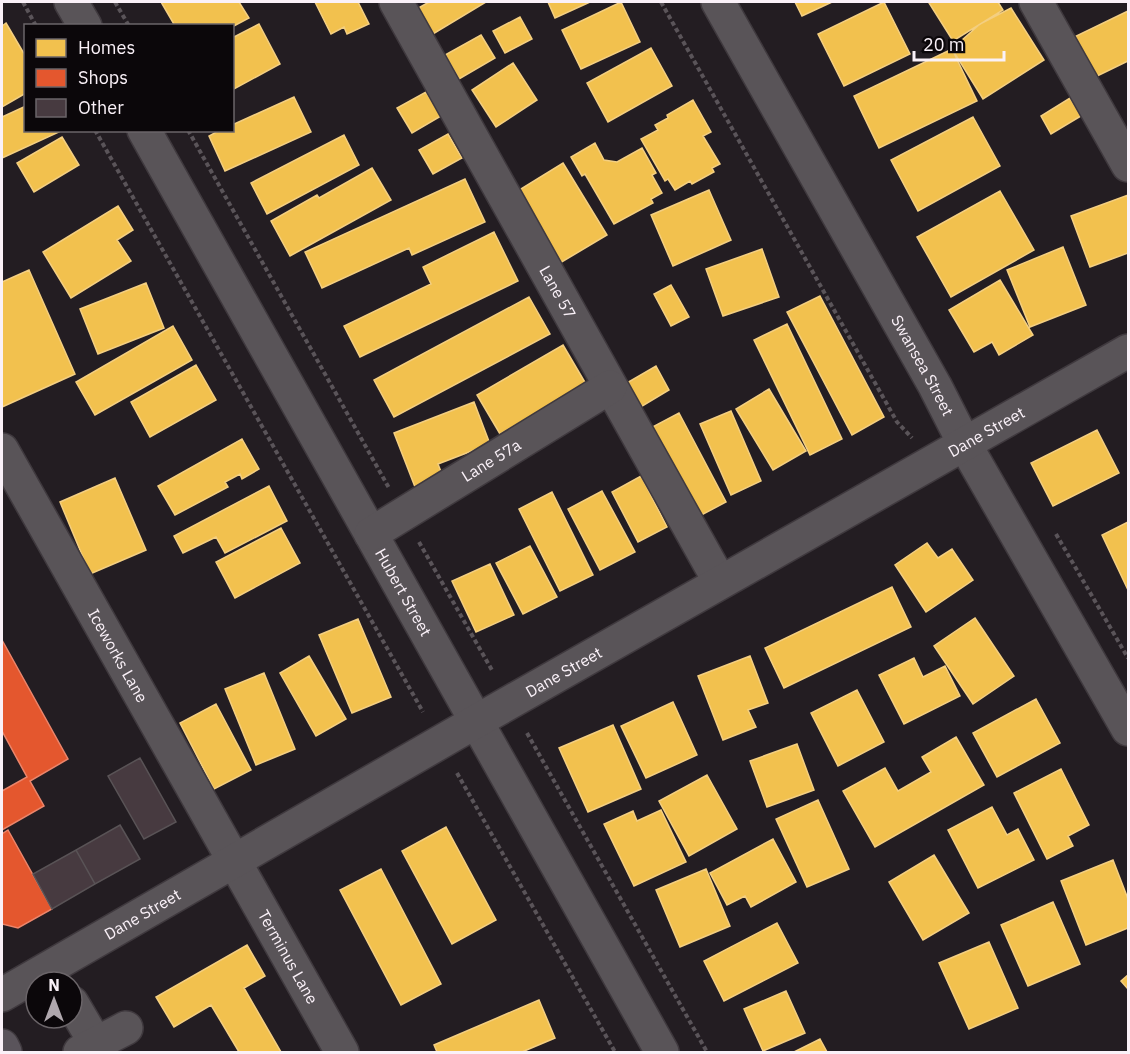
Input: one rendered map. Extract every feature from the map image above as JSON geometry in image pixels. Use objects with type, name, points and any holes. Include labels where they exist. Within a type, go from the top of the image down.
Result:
[{"type":"main road","points":[[2,1046],[5,1053]]},
{"type":"street","points":[[71,2],[83,24]]},
{"type":"street","name":"Lane 57","points":[[396,2],[720,582]]},
{"type":"street","name":"Swansea Street","points":[[718,2],[935,387],[964,443],[1128,729]]},
{"type":"street","points":[[1036,2],[1128,165]]},
{"type":"street","name":"Hubert Street","points":[[145,132],[662,1053]]},
{"type":"street","name":"Dane Street","points":[[62,970],[233,862],[1128,351]]},
{"type":"street","name":"Lane 57a","points":[[371,534],[610,387]]},
{"type":"street","name":"Iceworks Lane","points":[[2,450],[233,862]]},
{"type":"street","name":"Terminus Lane","points":[[233,862],[342,1053]]},
{"type":"street","name":"Dane Street","points":[[2,995],[24,986]]},
{"type":"street","points":[[82,1030],[88,1048],[126,1028]]},
{"type":"path","points":[[22,2],[35,24]]},
{"type":"path","points":[[115,2],[128,24]]},
{"type":"path","points":[[661,2],[897,422],[915,441]]},
{"type":"path","points":[[96,132],[423,712]]},
{"type":"path","points":[[189,132],[493,672]]},
{"type":"path","points":[[1056,534],[1128,658]]},
{"type":"path","points":[[527,733],[707,1053]]},
{"type":"path","points":[[457,773],[615,1053]]},
{"type":"building: Homes","points":[[161,2],[239,2],[249,18],[234,26],[234,24],[174,24]]},
{"type":"building: Homes","points":[[315,2],[358,2],[369,24],[347,34],[344,27],[331,34]]},
{"type":"building: Homes","points":[[429,2],[486,2],[428,37],[413,11]]},
{"type":"building: Homes","points":[[548,2],[590,2],[555,18]]},
{"type":"building: Homes","points":[[621,2],[640,42],[581,69],[562,30]]},
{"type":"building: Homes","points":[[795,2],[832,2],[802,16]]},
{"type":"building: Homes","points":[[884,2],[910,54],[844,86],[818,34]]},
{"type":"building: Homes","points":[[998,2],[1003,10],[953,41],[929,3]]},
{"type":"building: Homes","points":[[1011,8],[1044,60],[983,99],[952,49],[980,24]]},
{"type":"building: Homes","points":[[1128,11],[1128,61],[1091,79],[1070,39]]},
{"type":"building: Homes","points":[[520,17],[532,39],[505,53],[493,31]]},
{"type":"building: Homes","points":[[6,23],[24,54],[24,94],[2,107],[2,26]]},
{"type":"building: Homes","points":[[259,24],[280,64],[234,89],[234,37]]},
{"type":"building: Homes","points":[[481,35],[495,58],[459,79],[445,55]]},
{"type":"building: Homes","points":[[651,48],[672,86],[608,122],[587,83]]},
{"type":"building: Homes","points":[[952,49],[977,101],[879,148],[854,96]]},
{"type":"building: Homes","points":[[513,63],[537,100],[496,127],[472,90]]},
{"type":"building: Homes","points":[[426,92],[441,116],[412,133],[397,108]]},
{"type":"building: Homes","points":[[294,97],[311,132],[225,171],[209,136],[216,132],[234,132],[234,124]]},
{"type":"building: Homes","points":[[1070,98],[1081,116],[1051,134],[1041,116]]},
{"type":"building: Homes","points":[[693,100],[711,132],[703,136],[720,164],[712,168],[714,172],[692,184],[690,181],[675,190],[668,179],[665,181],[641,139],[658,130],[655,125],[668,118],[667,115]]},
{"type":"building: Homes","points":[[24,107],[24,132],[59,132],[2,158],[2,117]]},
{"type":"building: Homes","points":[[973,117],[1000,166],[918,211],[891,160]]},
{"type":"building: Homes","points":[[448,134],[462,158],[433,174],[419,150]]},
{"type":"building: Homes","points":[[344,135],[359,165],[267,214],[251,183]]},
{"type":"building: Homes","points":[[62,137],[79,165],[34,192],[17,163]]},
{"type":"building: Homes","points":[[595,143],[604,160],[617,162],[642,148],[656,173],[652,175],[662,193],[651,199],[653,203],[614,224],[585,174],[582,176],[571,157]]},
{"type":"building: Homes","points":[[563,163],[607,235],[560,263],[516,192]]},
{"type":"building: Homes","points":[[372,168],[391,200],[290,256],[271,221],[317,195],[319,198]]},
{"type":"building: Homes","points":[[465,179],[485,222],[412,255],[409,248],[322,288],[305,252]]},
{"type":"building: Homes","points":[[709,190],[731,240],[673,266],[651,215]]},
{"type":"building: Homes","points":[[1000,191],[1034,250],[951,297],[917,237]]},
{"type":"building: Homes","points":[[1128,195],[1128,253],[1090,267],[1071,216]]},
{"type":"building: Homes","points":[[118,206],[133,230],[117,240],[131,261],[71,298],[43,252]]},
{"type":"building: Homes","points":[[494,232],[518,281],[360,357],[344,326],[431,284],[423,267]]},
{"type":"building: Homes","points":[[1063,247],[1086,305],[1030,327],[1007,270]]},
{"type":"building: Homes","points":[[762,249],[779,297],[723,316],[706,269]]},
{"type":"building: Homes","points":[[29,270],[75,374],[2,407],[2,282]]},
{"type":"building: Homes","points":[[1000,280],[1033,335],[999,355],[992,342],[974,352],[949,310]]},
{"type":"building: Homes","points":[[146,283],[164,328],[98,354],[80,309]]},
{"type":"building: Homes","points":[[671,285],[689,317],[671,326],[654,294]]},
{"type":"building: Homes","points":[[820,296],[884,417],[852,435],[787,312]]},
{"type":"building: Homes","points":[[529,297],[550,334],[394,417],[374,380]]},
{"type":"building: Homes","points":[[787,324],[842,439],[810,455],[754,340]]},
{"type":"building: Homes","points":[[173,326],[192,360],[95,415],[76,382]]},
{"type":"building: Homes","points":[[563,345],[586,384],[500,434],[477,395]]},
{"type":"building: Homes","points":[[196,365],[216,400],[150,437],[131,402]]},
{"type":"building: Homes","points":[[656,366],[669,390],[639,408],[625,384]]},
{"type":"building: Homes","points":[[769,389],[806,451],[773,470],[736,409]]},
{"type":"building: Homes","points":[[474,402],[490,444],[438,464],[445,482],[417,492],[394,433]]},
{"type":"building: Homes","points":[[731,411],[761,481],[731,495],[700,424]]},
{"type":"building: Homes","points":[[679,413],[726,502],[690,521],[643,432]]},
{"type":"building: Homes","points":[[1097,430],[1119,473],[1053,506],[1031,463]]},
{"type":"building: Homes","points":[[242,439],[259,469],[242,479],[240,474],[225,482],[228,487],[175,515],[158,486]]},
{"type":"building: Homes","points":[[641,476],[667,527],[638,542],[612,492]]},
{"type":"building: Homes","points":[[115,478],[146,550],[90,574],[60,502]]},
{"type":"building: Homes","points":[[269,486],[287,521],[225,553],[216,537],[183,553],[174,536]]},
{"type":"building: Homes","points":[[602,491],[635,552],[600,570],[568,509]]},
{"type":"building: Homes","points":[[552,492],[593,575],[560,591],[519,509]]},
{"type":"building: Homes","points":[[1128,522],[1128,590],[1102,535]]},
{"type":"building: Homes","points":[[281,528],[300,563],[235,598],[216,562]]},
{"type":"building: Homes","points":[[927,543],[938,558],[952,549],[973,580],[926,612],[895,565]]},
{"type":"building: Homes","points":[[530,546],[557,597],[523,614],[496,563]]},
{"type":"building: Homes","points":[[490,564],[514,615],[476,632],[452,581]]},
{"type":"building: Homes","points":[[892,587],[911,627],[784,688],[765,648]]},
{"type":"building: Homes","points":[[975,618],[1014,676],[973,704],[934,646]]},
{"type":"building: Homes","points":[[358,619],[391,697],[352,713],[319,635]]},
{"type":"building: Homes","points":[[309,656],[346,719],[316,736],[280,673]]},
{"type":"building: Homes","points":[[750,656],[768,703],[748,710],[756,727],[723,740],[698,676]]},
{"type":"building: Homes","points":[[914,658],[923,677],[945,666],[960,696],[904,724],[879,675]]},
{"type":"building: Homes","points":[[264,673],[295,749],[256,765],[225,689]]},
{"type":"building: Homes","points":[[857,690],[884,742],[838,766],[811,713]]},
{"type":"building: Homes","points":[[1036,699],[1060,743],[997,777],[973,733]]},
{"type":"building: Homes","points":[[673,702],[697,755],[646,778],[621,726]]},
{"type":"building: Homes","points":[[216,704],[251,770],[214,789],[180,723]]},
{"type":"building: Homes","points":[[613,725],[641,789],[588,812],[559,748]]},
{"type":"building: Homes","points":[[956,737],[984,785],[875,847],[843,791],[885,768],[898,791],[931,772],[922,757]]},
{"type":"building: Homes","points":[[797,744],[814,790],[767,807],[750,761]]},
{"type":"building: Homes","points":[[1061,769],[1089,825],[1068,836],[1073,846],[1047,859],[1014,793]]},
{"type":"building: Homes","points":[[707,775],[737,829],[689,856],[659,801]]},
{"type":"building: Homes","points":[[818,800],[849,869],[807,887],[776,819]]},
{"type":"building: Homes","points":[[992,807],[1007,835],[1018,829],[1034,860],[978,888],[948,830]]},
{"type":"building: Homes","points":[[661,810],[686,862],[634,886],[604,824],[633,811],[637,821]]},
{"type":"building: Homes","points":[[446,827],[496,920],[452,944],[402,851]]},
{"type":"building: Homes","points":[[773,839],[796,882],[751,907],[745,896],[727,905],[710,873]]},
{"type":"building: Homes","points":[[934,855],[969,913],[923,940],[889,882]]},
{"type":"building: Homes","points":[[1113,860],[1128,899],[1128,928],[1086,945],[1061,881]]},
{"type":"building: Homes","points":[[381,869],[441,984],[401,1005],[340,890]]},
{"type":"building: Homes","points":[[706,869],[730,926],[680,947],[656,890]]},
{"type":"building: Homes","points":[[1053,902],[1080,964],[1028,986],[1001,925]]},
{"type":"building: Homes","points":[[777,923],[798,963],[724,1001],[704,961]]},
{"type":"building: Homes","points":[[989,942],[1018,1008],[969,1029],[939,963]]},
{"type":"building: Homes","points":[[247,945],[265,976],[244,988],[281,1052],[239,1052],[211,1005],[174,1027],[156,997]]},
{"type":"building: Homes","points":[[1128,975],[1128,989],[1121,981]]},
{"type":"building: Homes","points":[[786,991],[805,1033],[763,1051],[744,1009]]},
{"type":"building: Homes","points":[[539,1000],[555,1038],[522,1052],[437,1052],[434,1045]]},
{"type":"building: Homes","points":[[820,1039],[827,1052],[794,1052]]},
{"type":"building: Shops","points":[[2,640],[68,759],[30,781],[44,806],[2,830],[2,791],[27,777],[2,731]]},
{"type":"building: Shops","points":[[8,830],[52,909],[18,928],[2,924],[2,834]]},
{"type":"building: Other","points":[[140,758],[176,822],[144,839],[108,776]]},
{"type":"building: Other","points":[[120,825],[140,859],[95,884],[76,850]]},
{"type":"building: Other","points":[[76,850],[95,884],[52,909],[33,874]]}]
